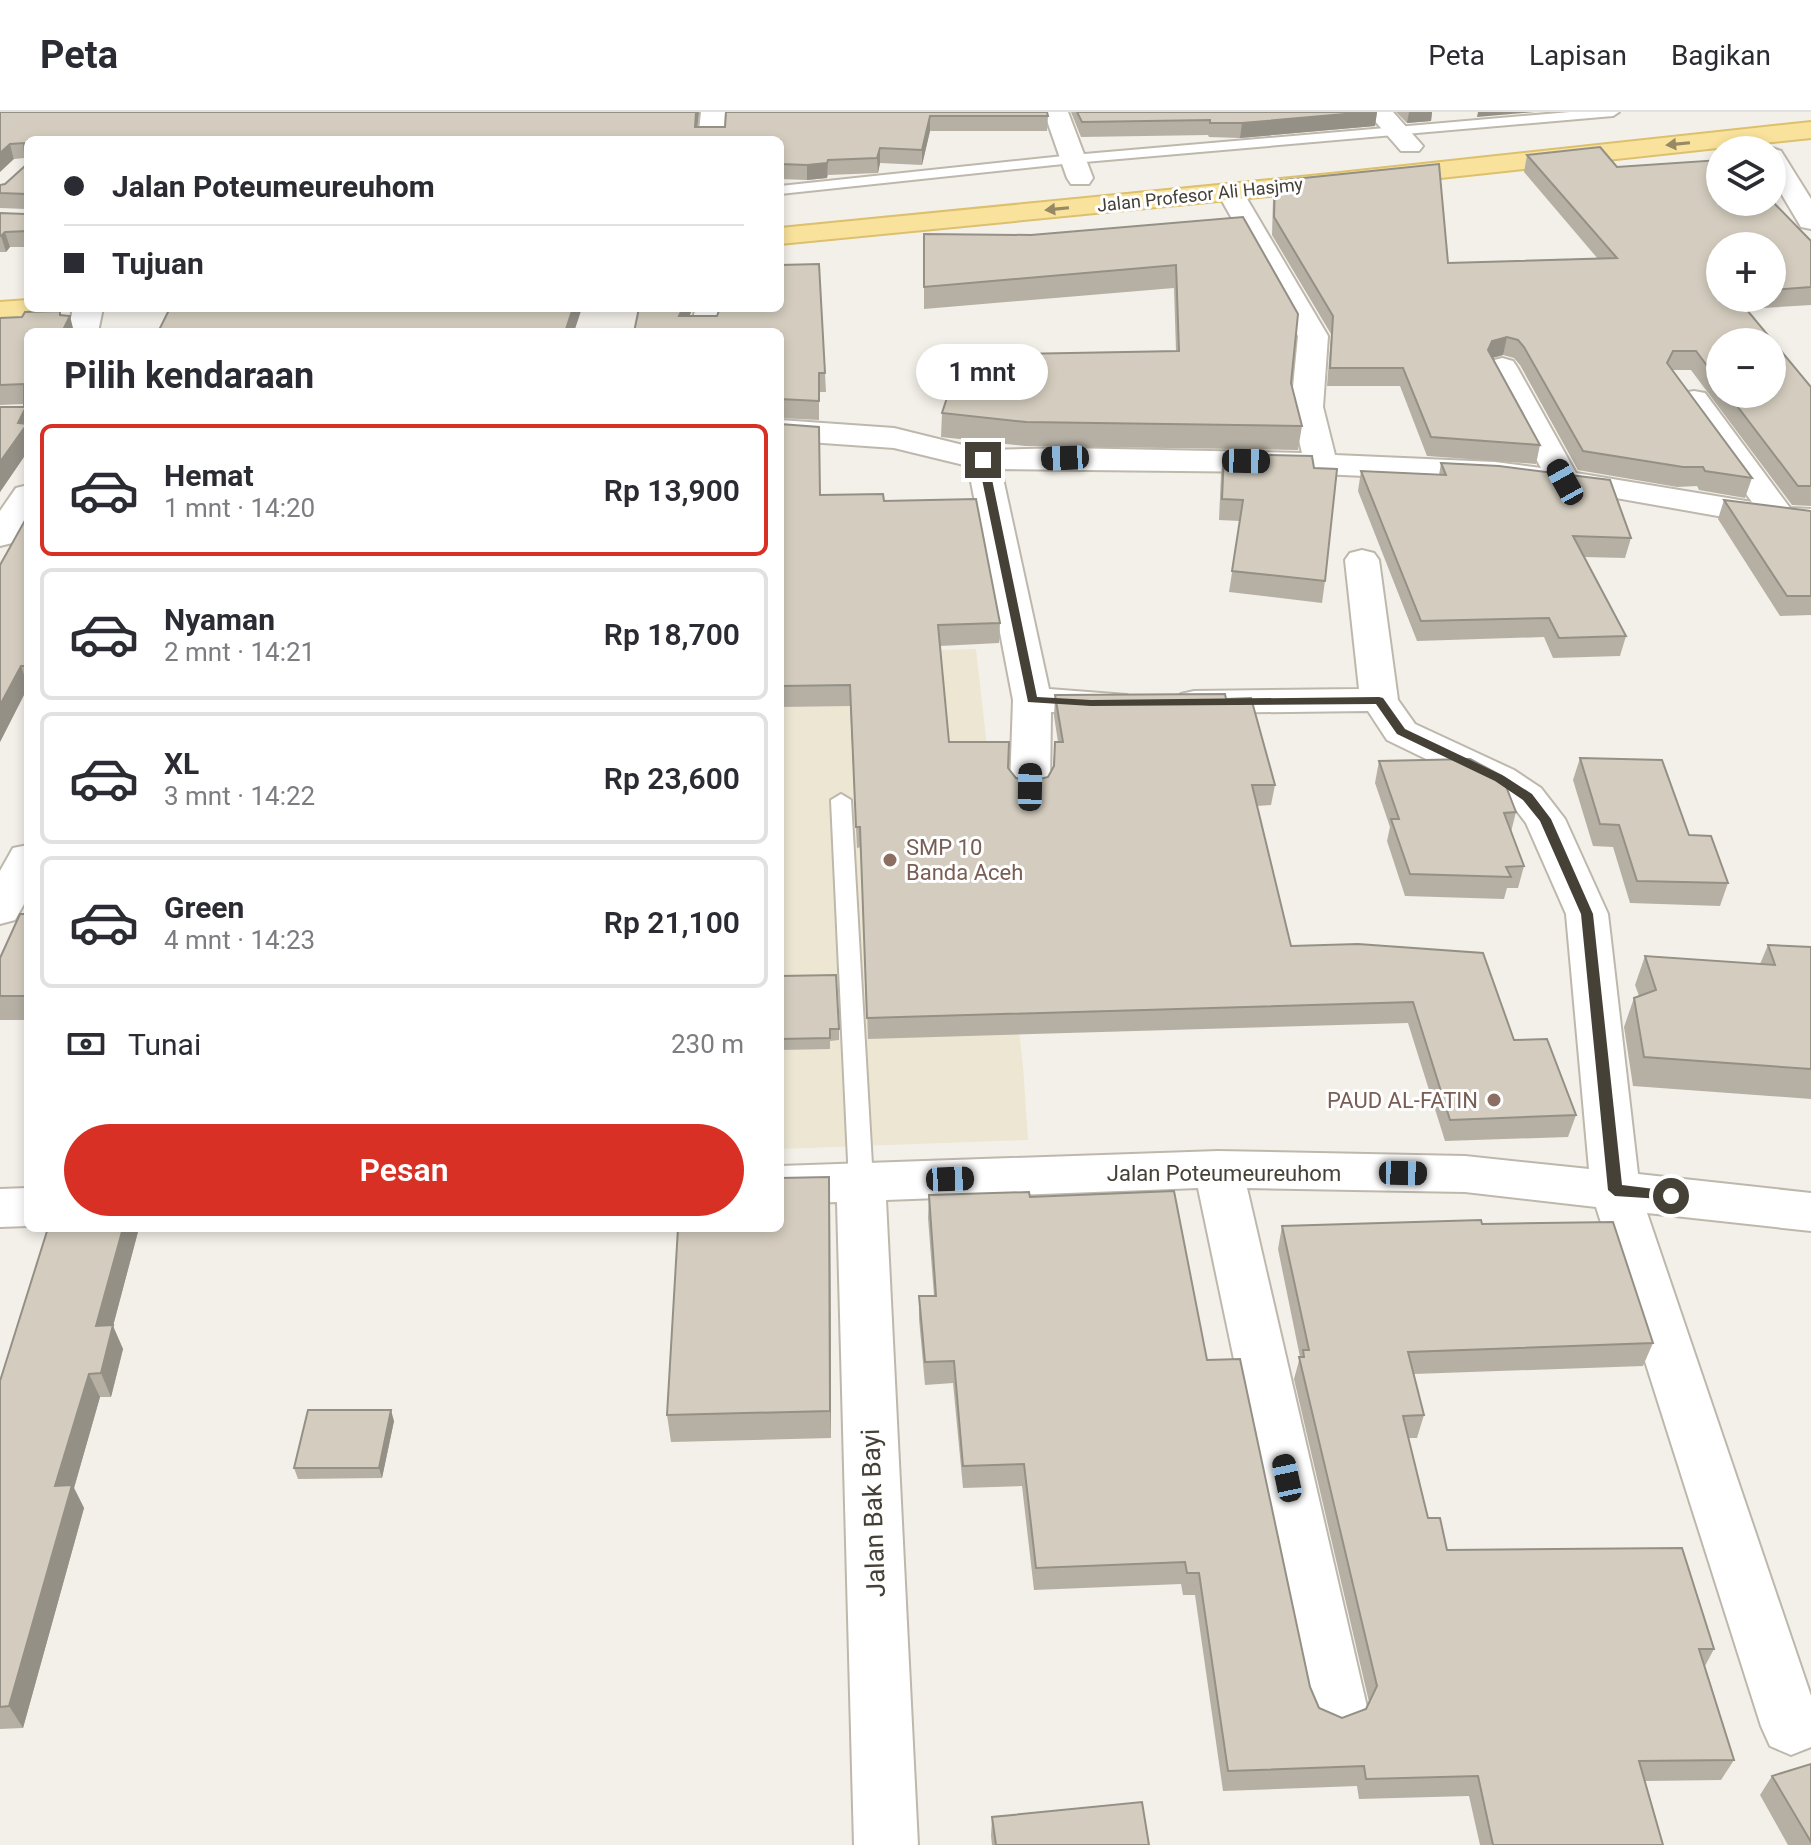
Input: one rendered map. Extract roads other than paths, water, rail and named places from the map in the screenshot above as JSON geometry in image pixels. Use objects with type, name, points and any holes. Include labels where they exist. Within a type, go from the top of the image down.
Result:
[{"type":"main road","name":"Jalan Profesor Ali Hasjmy","points":[[784,210],[923,195],[1077,169],[1623,118]]},
{"type":"main road","name":"Jalan Profesor Ali Hasjmy","points":[[1786,140],[1811,130]]},
{"type":"main road","name":"Jalan Profesor Ali Hasjmy","points":[[784,236],[1230,192],[1706,152]]},
{"type":"main road","points":[[923,195],[936,221]]},
{"type":"main road","points":[[0,287],[24,284]]},
{"type":"main road","points":[[0,311],[24,309]]},
{"type":"street","points":[[711,136],[713,112]]},
{"type":"street","points":[[1056,112],[1077,169]]},
{"type":"street","points":[[1379,112],[1404,139]]},
{"type":"street","points":[[1786,179],[1811,221]]},
{"type":"street","points":[[1230,192],[1313,336],[1307,407],[1321,464]]},
{"type":"street","points":[[1502,367],[1565,482]]},
{"type":"street","points":[[1679,380],[1796,518]]},
{"type":"street","points":[[784,430],[894,438],[983,460],[1065,458],[1321,464],[1495,472],[1796,518]]},
{"type":"street","points":[[983,460],[1032,700],[1030,787]]},
{"type":"street","points":[[0,536],[24,501]]},
{"type":"street","points":[[1362,560],[1379,700],[1401,732],[1500,779],[1527,797],[1545,819],[1587,914],[1615,1190],[1791,1726]]},
{"type":"street","points":[[1032,700],[1379,700]]},
{"type":"street","points":[[0,910],[24,865]]},
{"type":"street","points":[[1218,1169],[1337,1707]]},
{"type":"street","name":"Jalan Poteumeureuhom","points":[[784,1185],[1218,1169],[1465,1174],[1811,1212]]},
{"type":"street","name":"Jalan Bak Bayi","points":[[861,1182],[886,1845]]},
{"type":"street","points":[[0,1208],[24,1207]]},
{"type":"lane","points":[[784,190],[1077,169]]},
{"type":"lane","points":[[841,800],[861,1182]]},
{"type":"place","name":"SMP 10 Banda Aceh","points":[[890,860]]},
{"type":"place","name":"PAUD AL-FATIN","points":[[1494,1100]]}]
